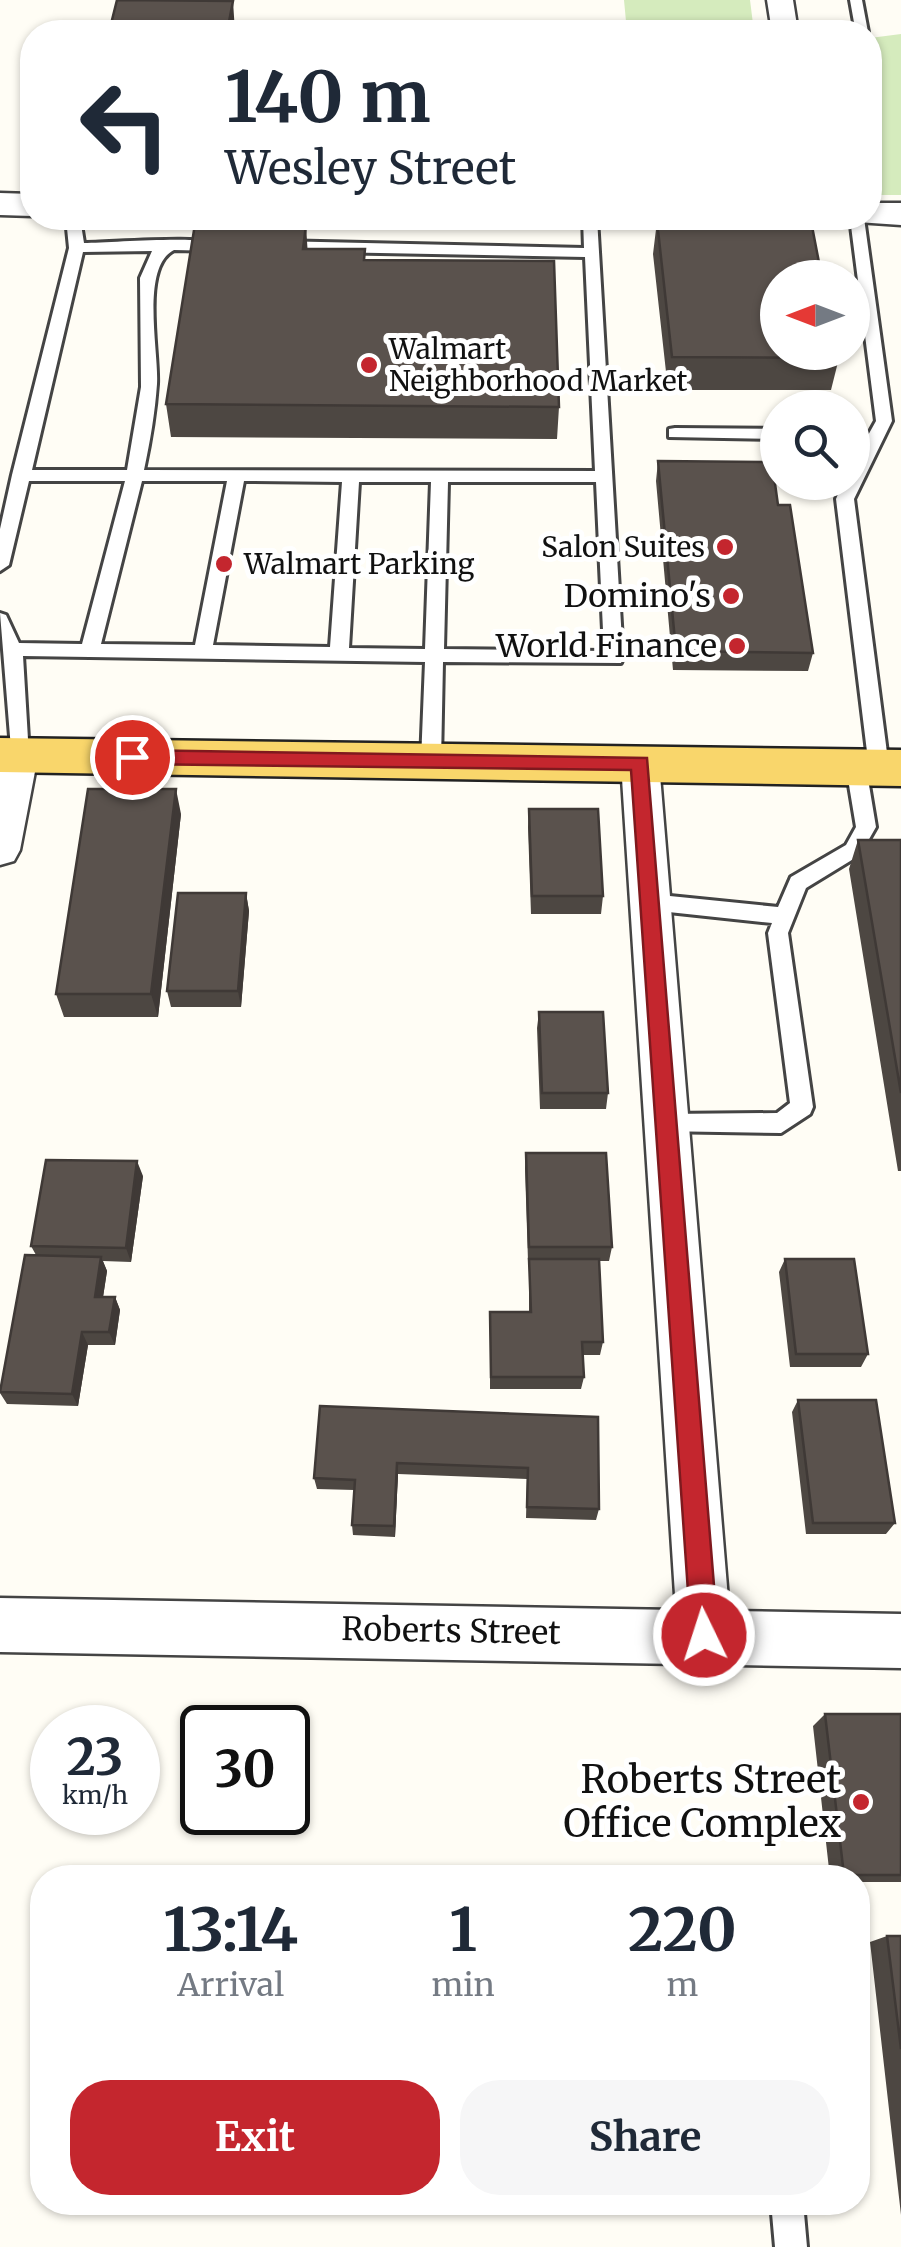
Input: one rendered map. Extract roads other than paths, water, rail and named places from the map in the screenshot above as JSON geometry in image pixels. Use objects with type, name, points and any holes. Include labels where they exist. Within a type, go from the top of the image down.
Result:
[{"type":"main road","points":[[10,756],[879,768]]},
{"type":"street","points":[[1,838],[10,756]]},
{"type":"street","points":[[640,763],[704,1635]]},
{"type":"street","name":"Roberts Street","points":[[0,1626],[901,1641]]},
{"type":"lane","points":[[0,565],[76,248],[74,230]]},
{"type":"lane","points":[[13,649],[614,658],[591,230]]},
{"type":"lane","points":[[860,230],[884,421],[870,436]]},
{"type":"lane","points":[[76,248],[240,245]]},
{"type":"lane","points":[[90,650],[134,473],[149,386],[149,315],[144,289],[156,253],[167,246]]},
{"type":"lane","points":[[260,246],[592,253]]},
{"type":"lane","points":[[675,434],[760,434]]},
{"type":"lane","points":[[202,652],[237,474]]},
{"type":"lane","points":[[20,475],[604,477]]},
{"type":"lane","points":[[339,654],[351,475]]},
{"type":"lane","points":[[432,761],[440,476]]},
{"type":"lane","points":[[667,1124],[781,1124],[802,1108],[778,934],[798,882],[854,850],[866,827],[879,768],[845,500]]},
{"type":"lane","points":[[0,619],[13,649],[10,756]]},
{"type":"lane","points":[[650,902],[785,916]]},
{"type":"lane","points":[[788,2215],[790,2247]]},
{"type":"place","name":"Walmart Neighborhood Market","points":[[369,365]]},
{"type":"place","name":"Salon Suites","points":[[725,547]]},
{"type":"place","name":"Walmart Parking","points":[[224,564]]},
{"type":"place","name":"Domino's","points":[[731,596]]},
{"type":"place","name":"World Finance","points":[[737,646]]},
{"type":"place","name":"Roberts Street Office Complex","points":[[861,1802]]}]
